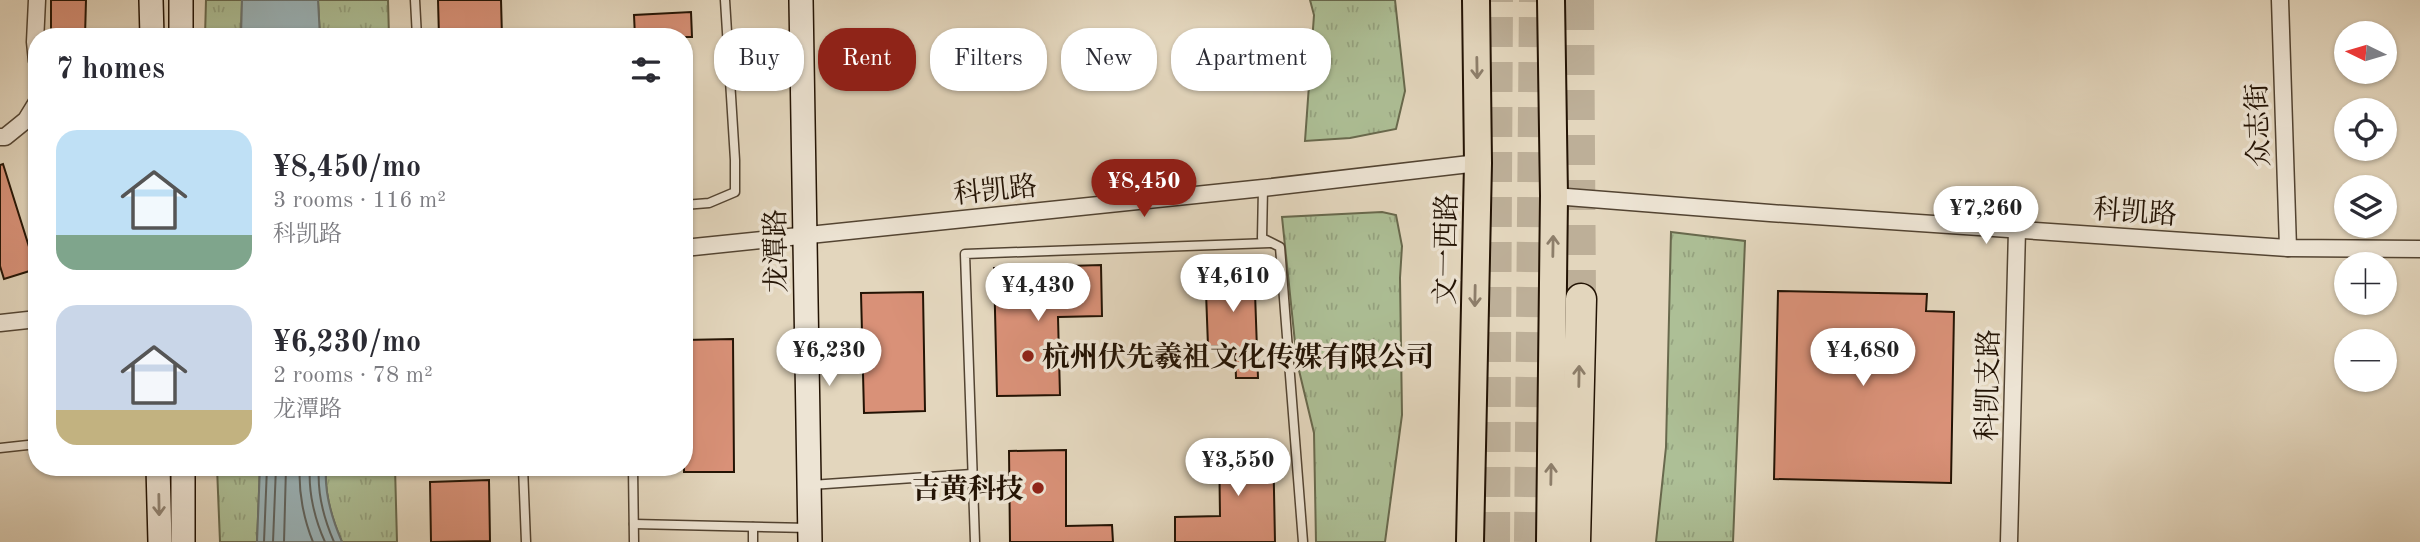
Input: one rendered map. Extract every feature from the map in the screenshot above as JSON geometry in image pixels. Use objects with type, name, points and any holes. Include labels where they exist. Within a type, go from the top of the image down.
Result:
[{"type":"highway","points":[[1575,542],[1581,299]]},
{"type":"main road","name":"文一西路","points":[[1470,542],[1478,163],[1476,0]]},
{"type":"main road","points":[[1550,542],[1554,196],[1551,0]]},
{"type":"street","points":[[36,28],[37,0]]},
{"type":"street","points":[[151,0],[152,28]]},
{"type":"street","points":[[181,0],[181,28]]},
{"type":"street","name":"龙潭路","points":[[801,0],[810,535]]},
{"type":"street","name":"众志街","points":[[2280,0],[2288,248]]},
{"type":"street","points":[[0,137],[5,137],[28,117]]},
{"type":"street","name":"科凯路","points":[[693,247],[1478,163]]},
{"type":"street","name":"科凯路","points":[[1554,196],[1770,214],[2288,248],[2420,249]]},
{"type":"street","name":"科凯支路","points":[[2009,542],[2017,230]]},
{"type":"street","points":[[0,323],[28,320]]},
{"type":"street","points":[[158,476],[160,542]]},
{"type":"street","points":[[183,476],[183,542]]},
{"type":"lane","points":[[415,0],[417,28]]},
{"type":"lane","points":[[693,204],[709,203],[735,192],[725,0]]},
{"type":"lane","points":[[1263,188],[1262,238],[1280,247],[1303,542]]},
{"type":"lane","points":[[975,542],[965,254],[1270,243]]},
{"type":"lane","points":[[0,448],[28,445]]},
{"type":"lane","points":[[809,485],[972,474]]},
{"type":"lane","points":[[523,476],[526,542]]},
{"type":"lane","points":[[633,476],[634,542]]},
{"type":"lane","points":[[634,524],[753,527],[810,535]]},
{"type":"lane","points":[[753,527],[753,542]]},
{"type":"green space","points":[[206,0],[242,0],[241,28],[205,28]]},
{"type":"green space","points":[[318,0],[388,0],[389,28],[320,28]]},
{"type":"green space","points":[[1310,0],[1395,0],[1405,91],[1396,129],[1350,138],[1305,141],[1309,91],[1331,91],[1331,28],[1313,28],[1314,15]]},
{"type":"green space","points":[[1382,212],[1396,215],[1402,246],[1402,415],[1385,542],[1316,542],[1314,433],[1297,362],[1282,217]]},
{"type":"green space","points":[[1671,232],[1745,241],[1733,542],[1656,542],[1666,447]]},
{"type":"green space","points":[[217,476],[260,476],[257,542],[220,542]]},
{"type":"green space","points":[[326,476],[395,476],[397,542],[342,542],[326,486]]},
{"type":"water","points":[[242,0],[318,0],[320,28],[241,28]]},
{"type":"water","points":[[260,476],[326,476],[330,505],[342,542],[257,542]]},
{"type":"building","points":[[51,0],[86,0],[85,28],[51,28]]},
{"type":"building","points":[[438,0],[501,0],[502,28],[439,28]]},
{"type":"building","points":[[691,12],[692,28],[635,28],[634,15]]},
{"type":"building","points":[[3,164],[28,244],[28,272],[4,279],[0,266],[0,165]]},
{"type":"building","points":[[1254,264],[1258,378],[1236,378],[1235,346],[1208,346],[1205,265]]},
{"type":"building","name":"杭州伏先羲祖文化传媒有限公司","points":[[1101,265],[1102,316],[1058,317],[1060,395],[997,396],[994,268]]},
{"type":"building","points":[[1778,291],[1927,294],[1926,311],[1954,312],[1951,483],[1774,479]]},
{"type":"building","points":[[923,292],[925,411],[864,413],[861,293]]},
{"type":"building","points":[[733,339],[734,472],[693,472],[693,340]]},
{"type":"building","points":[[1273,440],[1275,542],[1175,542],[1175,517],[1220,516],[1219,441]]},
{"type":"building","name":"吉黄科技","points":[[1066,450],[1066,526],[1112,525],[1113,542],[1010,542],[1009,451]]},
{"type":"building","points":[[489,480],[490,541],[431,542],[430,482]]},
{"type":"tunnel","points":[[1495,542],[1498,0]]},
{"type":"tunnel","points":[[1529,542],[1534,0]]},
{"type":"tunnel","points":[[1579,0],[1581,299]]},
{"type":"place","name":"杭州伏先羲祖文化传媒有限公司","points":[[1028,356]]},
{"type":"place","name":"吉黄科技","points":[[1038,488]]}]
